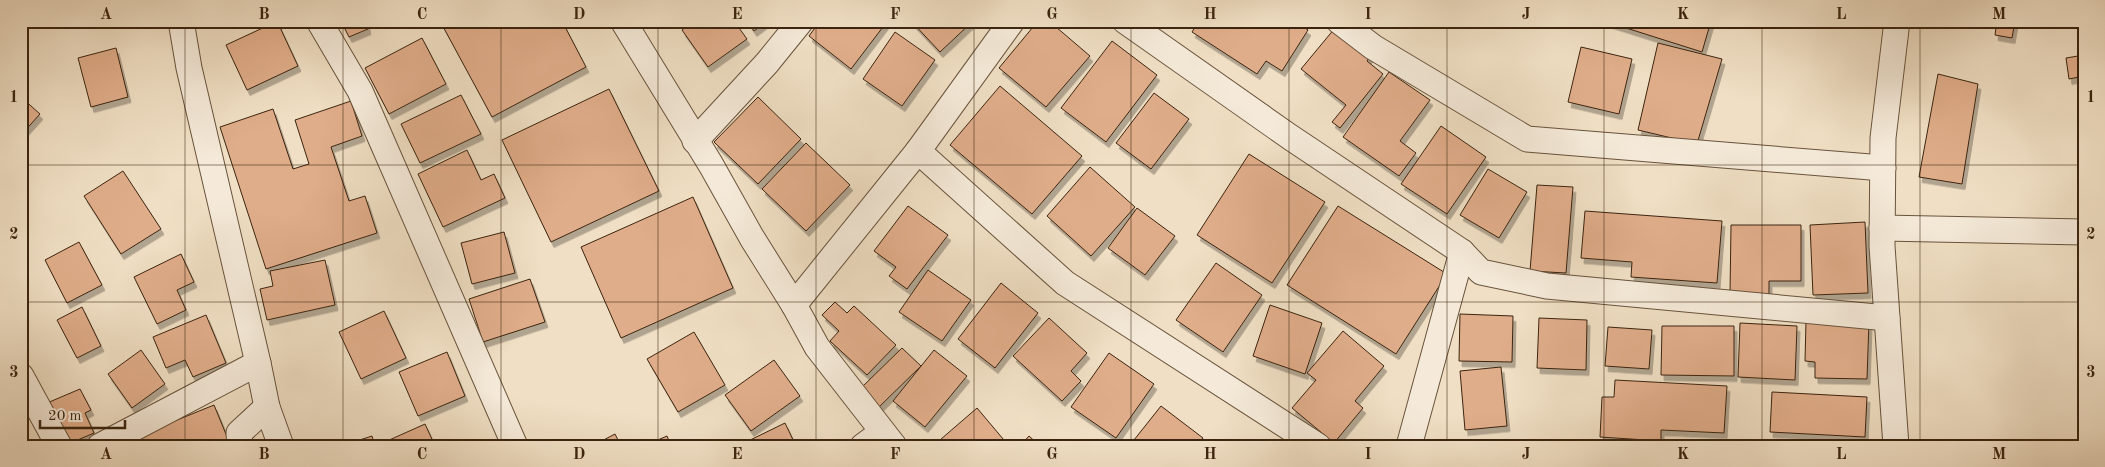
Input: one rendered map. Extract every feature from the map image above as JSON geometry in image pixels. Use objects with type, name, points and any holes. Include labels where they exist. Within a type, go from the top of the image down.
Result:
[{"type":"street","points":[[182,21],[189,68],[267,407],[281,446]]},
{"type":"street","points":[[319,21],[360,91],[515,446]]},
{"type":"street","points":[[623,21],[711,165],[817,347],[880,441]]},
{"type":"street","points":[[695,141],[767,63],[801,21]]},
{"type":"street","points":[[794,305],[918,151],[1012,21]]},
{"type":"street","points":[[1125,21],[1290,137],[1462,252],[1481,272],[1547,286],[1887,318]]},
{"type":"street","points":[[1339,21],[1373,47],[1527,139],[1883,168]]},
{"type":"street","points":[[1896,446],[1882,228],[1883,138],[1897,21]]},
{"type":"street","points":[[918,151],[1065,283],[1318,446]]},
{"type":"street","points":[[1882,228],[2084,232]]},
{"type":"street","points":[[1414,445],[1462,252]]},
{"type":"street","points":[[100,446],[258,363]]},
{"type":"street","points":[[21,376],[59,446]]},
{"type":"street","points":[[240,446],[239,433],[267,407]]},
{"type":"building","points":[[265,21],[277,21],[298,66],[247,90],[226,45],[267,26]]},
{"type":"building","points":[[341,21],[366,21],[368,29],[349,37]]},
{"type":"building","points":[[440,21],[562,21],[586,67],[492,117]]},
{"type":"building","points":[[694,21],[734,21],[747,39],[708,67],[682,30]]},
{"type":"building","points":[[747,21],[767,21],[754,31]]},
{"type":"building","points":[[820,21],[884,21],[886,23],[851,69],[809,36]]},
{"type":"building","points":[[911,21],[973,21],[940,52]]},
{"type":"building","points":[[1038,21],[1049,21],[1090,56],[1046,107],[999,68]]},
{"type":"building","points":[[1199,21],[1294,21],[1308,30],[1282,71],[1266,61],[1257,74],[1192,32]]},
{"type":"building","points":[[1604,21],[1711,21],[1702,52]]},
{"type":"building","points":[[1997,21],[2015,21],[2012,38],[1995,35]]},
{"type":"building","points":[[1335,28],[1370,56],[1367,61],[1383,74],[1340,128],[1332,122],[1346,105],[1301,69]]},
{"type":"building","points":[[895,32],[935,60],[902,106],[863,79]]},
{"type":"building","points":[[422,38],[446,84],[389,114],[365,68]]},
{"type":"building","points":[[1112,41],[1157,75],[1106,142],[1061,108]]},
{"type":"building","points":[[1658,43],[1722,59],[1697,144],[1638,130]]},
{"type":"building","points":[[1581,47],[1632,59],[1619,114],[1568,102]]},
{"type":"building","points":[[116,48],[128,97],[91,107],[78,58]]},
{"type":"building","points":[[2084,55],[2084,76],[2069,79],[2066,58]]},
{"type":"building","points":[[1389,72],[1430,100],[1400,141],[1416,153],[1399,176],[1343,137]]},
{"type":"building","points":[[1938,74],[1978,84],[1962,184],[1919,177]]},
{"type":"building","points":[[1000,86],[1082,156],[1032,214],[950,145]]},
{"type":"building","points":[[609,89],[659,191],[551,242],[502,140]]},
{"type":"building","points":[[1154,93],[1189,119],[1151,169],[1116,143]]},
{"type":"building","points":[[461,95],[481,134],[420,163],[401,124]]},
{"type":"building","points":[[21,97],[40,114],[21,135]]},
{"type":"building","points":[[758,97],[801,139],[758,184],[714,142]]},
{"type":"building","points":[[351,101],[362,136],[331,147],[349,201],[365,196],[377,233],[266,269],[220,127],[273,109],[293,169],[309,164],[295,120]]},
{"type":"building","points":[[1441,126],[1486,157],[1447,214],[1401,184]]},
{"type":"building","points":[[806,143],[850,185],[806,231],[762,189]]},
{"type":"building","points":[[467,150],[481,180],[494,174],[505,198],[443,227],[418,174]]},
{"type":"building","points":[[1249,154],[1325,202],[1272,283],[1197,235]]},
{"type":"building","points":[[1090,167],[1135,207],[1091,256],[1047,216]]},
{"type":"building","points":[[1488,169],[1527,192],[1499,238],[1460,215]]},
{"type":"building","points":[[123,171],[161,229],[121,254],[84,196]]},
{"type":"building","points":[[1537,185],[1573,187],[1566,273],[1530,271]]},
{"type":"building","points":[[693,197],[733,288],[621,338],[581,247]]},
{"type":"building","points":[[908,206],[948,235],[907,289],[889,276],[896,267],[874,251]]},
{"type":"building","points":[[1338,206],[1447,274],[1396,354],[1287,285]]},
{"type":"building","points":[[1137,208],[1175,236],[1145,275],[1108,248]]},
{"type":"building","points":[[1585,211],[1722,221],[1717,283],[1631,277],[1632,262],[1581,258]]},
{"type":"building","points":[[1865,222],[1868,293],[1813,295],[1810,225]]},
{"type":"building","points":[[1731,225],[1801,225],[1801,281],[1769,281],[1769,294],[1730,294]]},
{"type":"building","points":[[504,232],[515,273],[472,284],[461,243]]},
{"type":"building","points":[[79,242],[102,285],[67,303],[45,260]]},
{"type":"building","points":[[181,254],[194,282],[177,290],[186,310],[157,324],[134,277]]},
{"type":"building","points":[[325,260],[335,305],[267,320],[260,289],[273,286],[270,271]]},
{"type":"building","points":[[1216,263],[1262,295],[1223,352],[1176,320]]},
{"type":"building","points":[[928,270],[971,300],[942,341],[899,312]]},
{"type":"building","points":[[530,279],[545,322],[483,342],[469,299]]},
{"type":"building","points":[[1001,283],[1038,313],[995,368],[958,339]]},
{"type":"building","points":[[835,302],[847,313],[854,306],[896,345],[867,375],[830,341],[839,331],[822,315]]},
{"type":"building","points":[[1270,305],[1322,323],[1305,374],[1253,356]]},
{"type":"building","points":[[82,307],[101,346],[77,358],[57,320]]},
{"type":"building","points":[[384,311],[406,358],[361,379],[339,332]]},
{"type":"building","points":[[1460,314],[1513,316],[1512,362],[1459,361]]},
{"type":"building","points":[[206,315],[226,363],[193,377],[185,360],[166,368],[153,337]]},
{"type":"building","points":[[1049,318],[1087,353],[1071,371],[1081,381],[1062,401],[1013,356]]},
{"type":"building","points":[[1539,318],[1587,320],[1586,370],[1537,368]]},
{"type":"building","points":[[1806,321],[1869,322],[1867,379],[1815,378],[1815,362],[1805,361]]},
{"type":"building","points":[[1740,323],[1797,326],[1795,380],[1738,377]]},
{"type":"building","points":[[1662,326],[1734,326],[1734,376],[1661,375]]},
{"type":"building","points":[[1608,327],[1652,330],[1649,369],[1605,366]]},
{"type":"building","points":[[1343,331],[1384,366],[1355,401],[1363,408],[1334,443],[1292,408],[1316,380],[1307,373]]},
{"type":"building","points":[[694,332],[725,385],[678,412],[647,359]]},
{"type":"building","points":[[902,348],[921,366],[879,407],[861,388]]},
{"type":"building","points":[[141,350],[165,384],[132,408],[108,374]]},
{"type":"building","points":[[934,350],[967,376],[925,427],[893,401]]},
{"type":"building","points":[[447,352],[465,396],[418,416],[399,372]]},
{"type":"building","points":[[1109,353],[1154,384],[1116,438],[1071,407]]},
{"type":"building","points":[[774,360],[800,396],[751,431],[725,395]]},
{"type":"building","points":[[1501,367],[1507,426],[1465,430],[1460,371]]},
{"type":"building","points":[[1615,380],[1727,386],[1724,433],[1661,430],[1661,441],[1600,437],[1602,397],[1614,397]]},
{"type":"building","points":[[80,389],[91,410],[85,413],[94,433],[66,445],[47,403]]},
{"type":"building","points":[[1772,392],[1867,397],[1865,437],[1770,432]]},
{"type":"building","points":[[214,405],[228,439],[211,446],[113,446]]},
{"type":"building","points":[[1161,406],[1203,438],[1197,446],[1130,445]]},
{"type":"building","points":[[977,408],[1009,446],[933,446]]},
{"type":"building","points":[[785,423],[796,446],[740,446],[740,445]]},
{"type":"building","points":[[425,424],[435,446],[389,446],[387,441]]},
{"type":"building","points":[[615,434],[621,446],[592,446]]},
{"type":"building","points":[[372,436],[375,446],[341,446]]},
{"type":"building","points":[[667,436],[671,446],[644,446]]},
{"type":"building","points":[[1029,436],[1040,446],[1020,446]]}]
